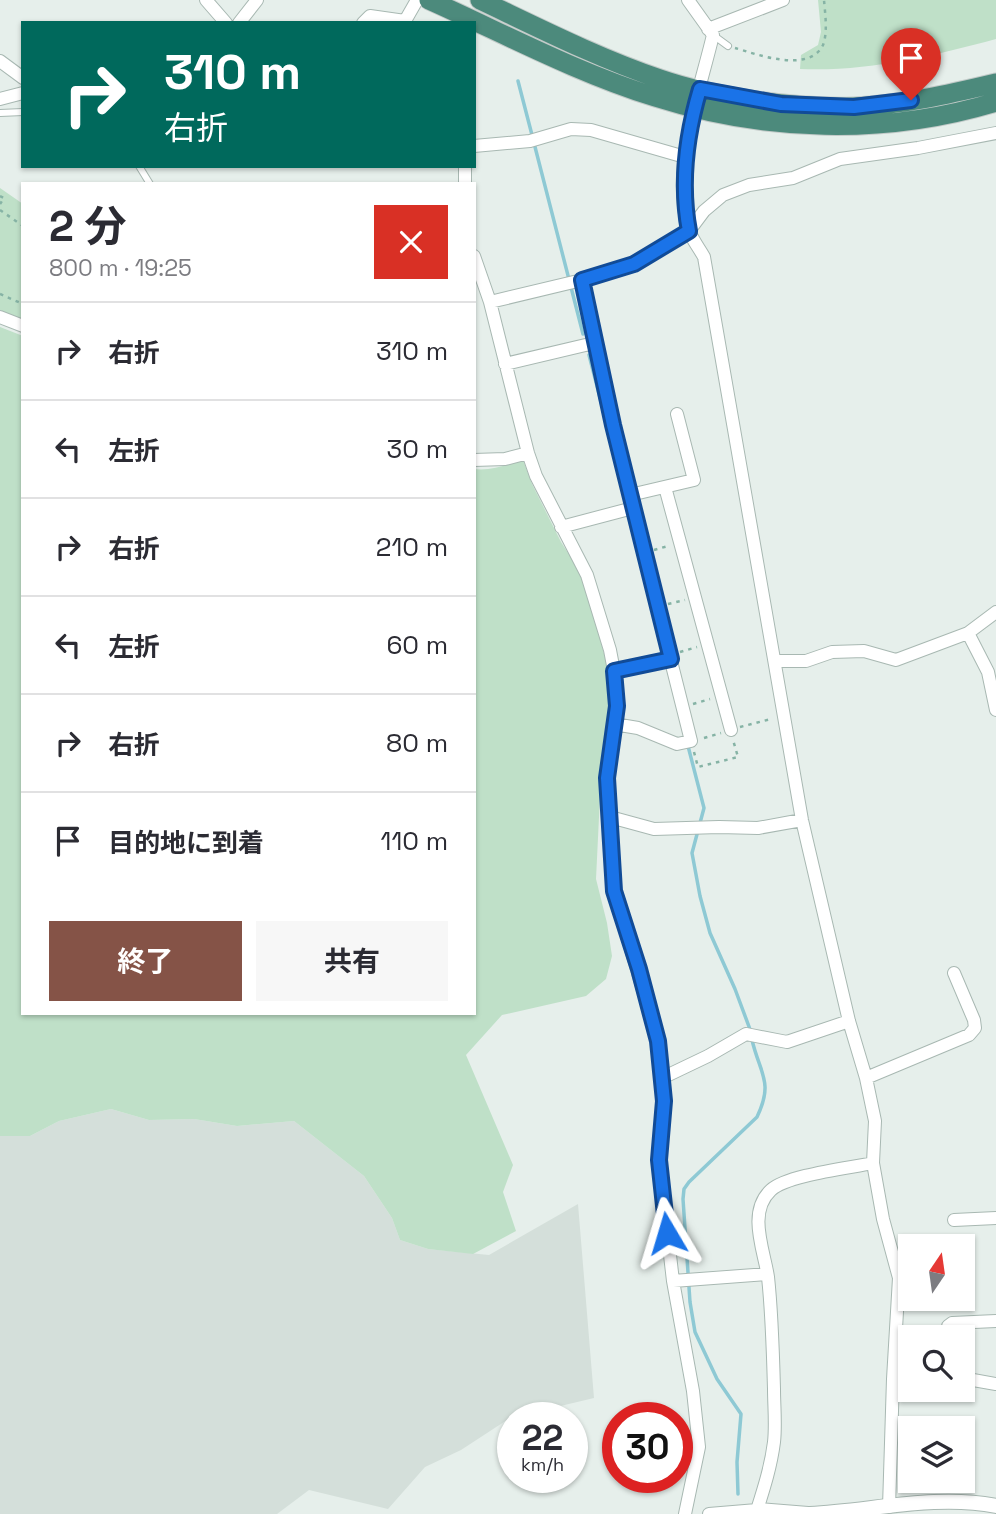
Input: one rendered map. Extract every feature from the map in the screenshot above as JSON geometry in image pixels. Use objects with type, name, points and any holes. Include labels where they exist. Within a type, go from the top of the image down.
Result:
[{"type":"highway","points":[[429,0],[469,21]]},
{"type":"highway","points":[[480,0],[662,80],[735,118],[853,127],[926,119],[996,102]]},
{"type":"highway","points":[[476,24],[653,97],[854,107],[934,97],[996,83]]},
{"type":"street","points":[[206,0],[224,21]]},
{"type":"street","points":[[241,21],[257,0]]},
{"type":"street","points":[[365,21],[370,16],[405,21],[417,0]]},
{"type":"street","points":[[688,0],[711,32],[685,157],[684,204],[689,231],[704,257],[802,820],[849,1021],[866,1078],[875,1121],[873,1163],[883,1219],[899,1278],[889,1507]]},
{"type":"street","points":[[711,32],[783,0]]},
{"type":"street","points":[[0,61],[21,77]]},
{"type":"street","points":[[0,99],[21,94]]},
{"type":"street","points":[[476,146],[534,140],[571,129],[591,130],[685,157]]},
{"type":"street","points":[[490,302],[575,282],[634,264],[689,231],[704,211],[723,195],[749,185],[793,178],[840,159],[996,133]]},
{"type":"street","points":[[476,262],[490,302],[528,453],[536,476],[587,575],[614,671],[617,706],[607,778],[614,891],[658,1041],[664,1101],[659,1160],[684,1280],[699,1447],[684,1514]]},
{"type":"street","points":[[575,282],[594,343],[630,495],[630,509],[644,552],[667,658],[683,706],[686,742],[677,744],[638,728],[614,724]]},
{"type":"street","points":[[0,317],[21,325]]},
{"type":"street","points":[[505,364],[594,343]]},
{"type":"street","points":[[630,495],[694,480],[677,414]]},
{"type":"street","points":[[476,460],[505,459],[528,453]]},
{"type":"street","points":[[665,487],[731,730]]},
{"type":"street","points":[[561,527],[630,509]]},
{"type":"street","points":[[775,661],[806,661],[832,652],[864,651],[896,660],[968,633],[996,611]]},
{"type":"street","points":[[968,633],[988,672],[996,710]]},
{"type":"street","points":[[614,671],[667,658]]},
{"type":"street","points":[[610,817],[654,829],[758,828],[802,820]]},
{"type":"street","points":[[866,1078],[969,1035],[975,1028],[954,973]]},
{"type":"street","points":[[662,1078],[752,1035],[787,1042],[849,1021]]},
{"type":"street","points":[[755,1512],[767,1479],[774,1440],[773,1336],[767,1274],[759,1240],[759,1215],[764,1198],[772,1188],[787,1181],[873,1163]]},
{"type":"street","points":[[954,1220],[996,1218]]},
{"type":"street","points":[[684,1280],[767,1274]]},
{"type":"street","points":[[950,1325],[996,1321]]},
{"type":"street","points":[[975,1380],[996,1384]]},
{"type":"street","points":[[709,1514],[848,1513],[938,1502],[978,1502],[996,1506]]},
{"type":"lane","points":[[711,32],[728,46]]},
{"type":"lane","points":[[0,113],[21,112]]},
{"type":"path","points":[[728,46],[783,61],[808,57],[818,52],[823,45],[824,0]]},
{"type":"path","points":[[0,195],[4,198],[0,204]]},
{"type":"path","points":[[0,210],[21,225]]},
{"type":"path","points":[[0,294],[21,303]]},
{"type":"path","points":[[644,552],[681,542]]},
{"type":"path","points":[[657,606],[695,597]]},
{"type":"path","points":[[667,658],[708,645]]},
{"type":"path","points":[[683,706],[722,696]]},
{"type":"path","points":[[731,730],[738,757],[698,767],[686,742],[731,730],[784,716]]},
{"type":"shaded area","points":[[111,1109],[149,1120],[194,1119],[237,1126],[294,1121],[364,1176],[392,1218],[400,1240],[428,1249],[489,1255],[578,1204],[594,1398],[577,1402],[497,1402],[497,1426],[461,1450],[425,1467],[388,1509],[309,1490],[277,1514],[0,1514],[0,1136],[30,1136],[59,1121]]},
{"type":"green space","points":[[818,0],[996,0],[996,39],[924,57],[874,65],[800,69],[801,55],[818,45],[821,32]]},
{"type":"green space","points":[[0,188],[21,203],[21,320],[0,310]]},
{"type":"green space","points":[[0,327],[21,335],[21,1015],[476,1015],[476,469],[505,466],[523,460],[561,542],[584,578],[611,680],[611,714],[601,776],[596,879],[612,956],[606,979],[586,996],[502,1015],[466,1055],[513,1165],[503,1192],[516,1231],[473,1254],[428,1249],[400,1240],[392,1218],[364,1176],[294,1121],[237,1126],[194,1119],[149,1120],[111,1109],[59,1121],[30,1136],[0,1136]]},
{"type":"waterway","points":[[518,81],[532,135]]},
{"type":"waterway","points":[[534,143],[583,334]]},
{"type":"waterway","points":[[589,355],[608,429]]},
{"type":"waterway","points":[[688,746],[704,808],[692,853],[700,896],[710,933],[751,1032]]},
{"type":"waterway","points":[[738,1494],[737,1462],[741,1414],[717,1379],[695,1332],[690,1302],[683,1199],[684,1189],[689,1182],[757,1117],[765,1095],[765,1086],[752,1040]]},
{"type":"route","points":[[667,1233],[659,1160],[664,1101],[658,1041],[614,891],[607,778],[617,706],[614,671],[671,659],[613,425],[582,280],[634,264],[689,231],[684,204],[685,157],[700,89],[781,104],[854,107],[911,100]]}]
